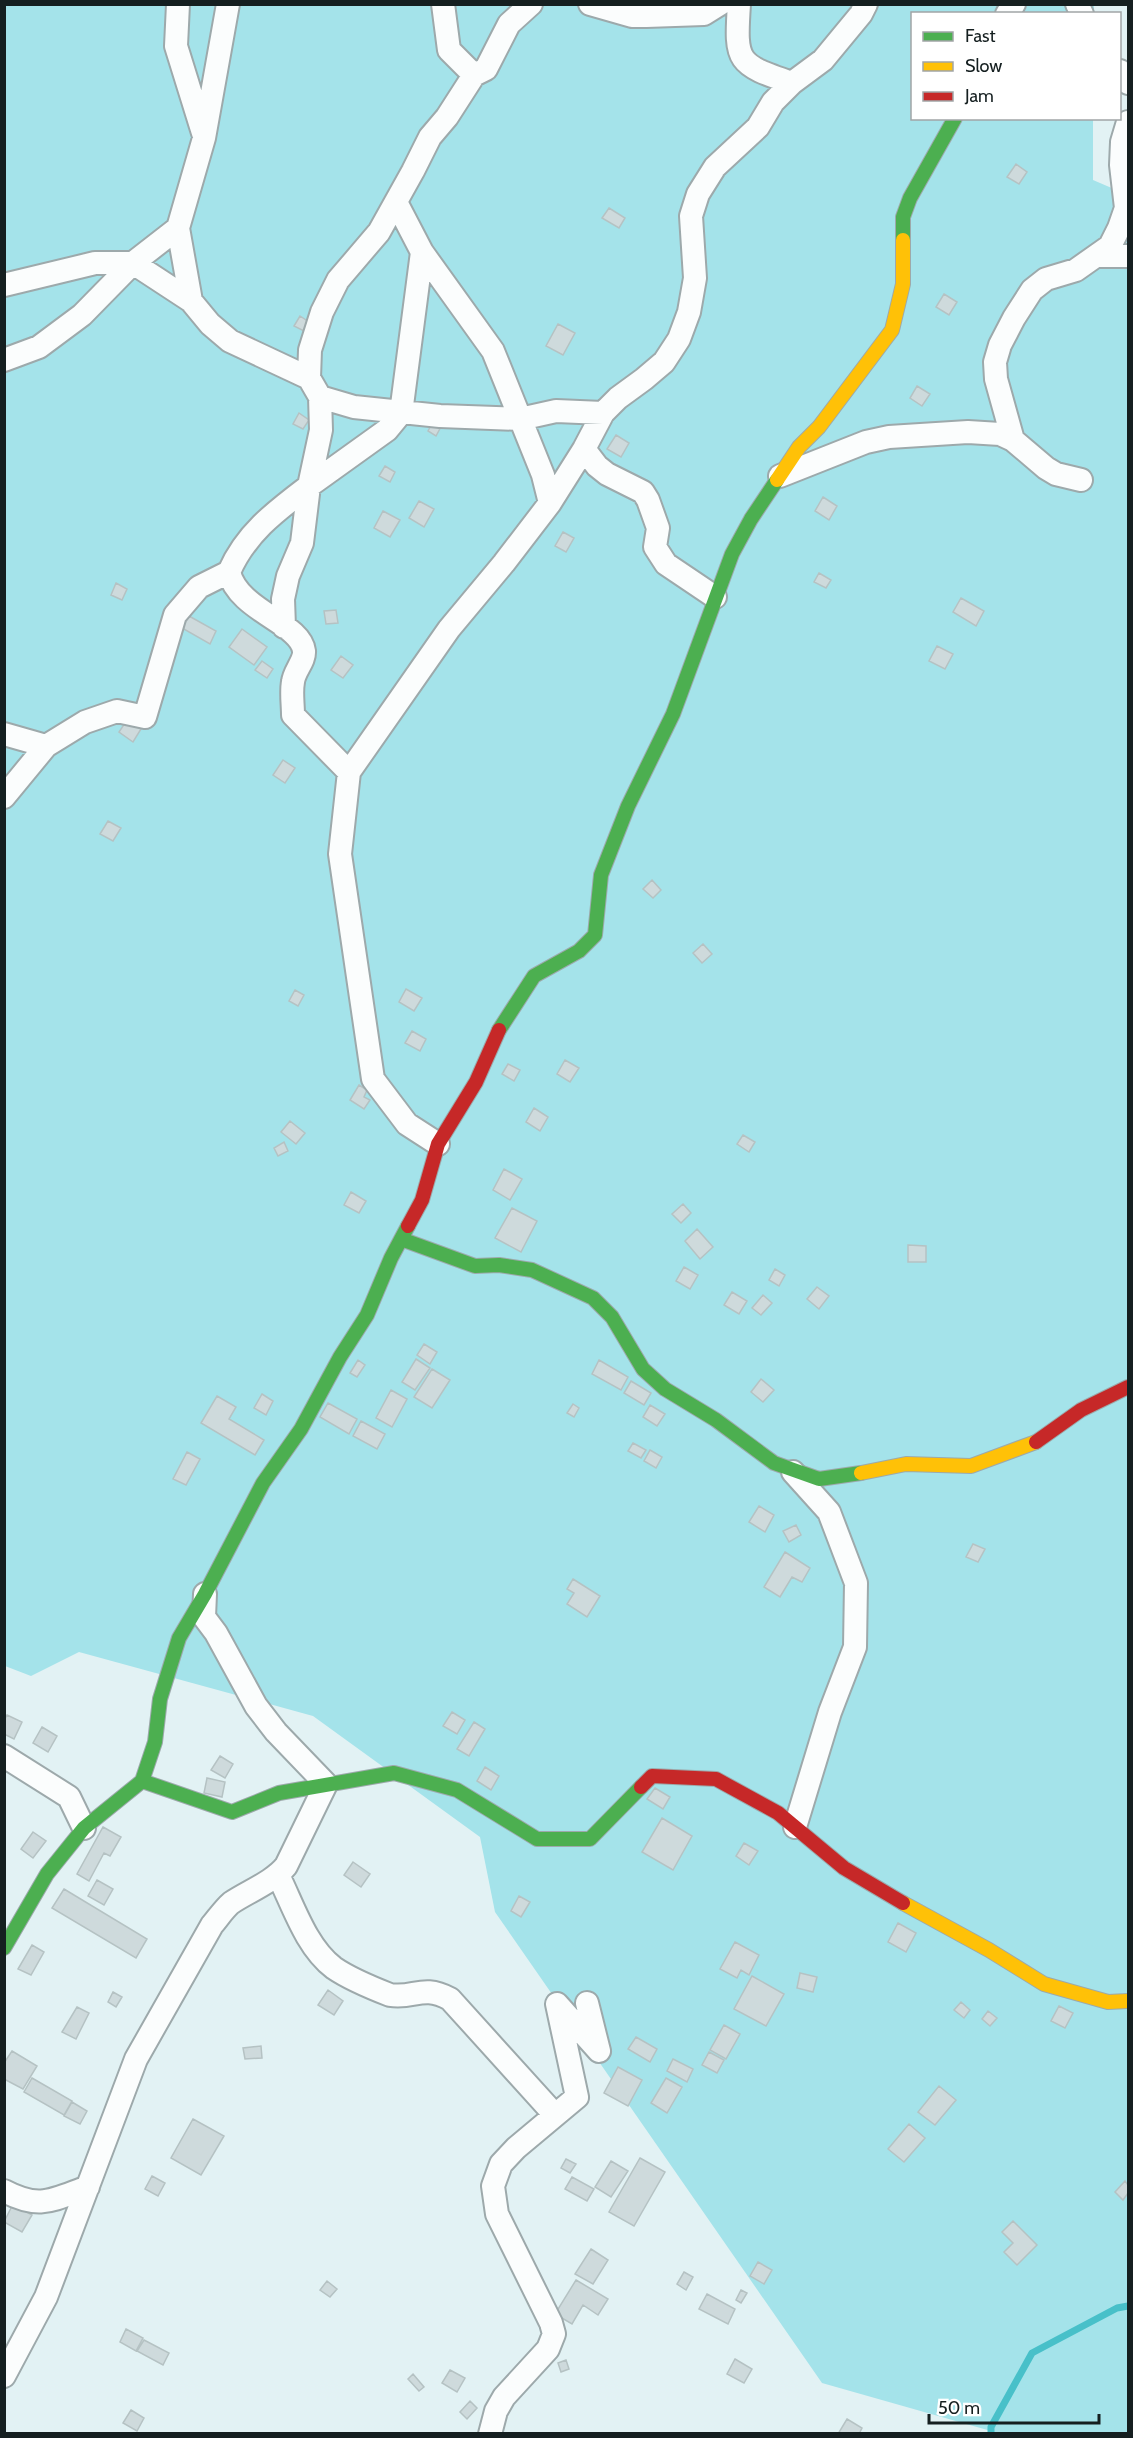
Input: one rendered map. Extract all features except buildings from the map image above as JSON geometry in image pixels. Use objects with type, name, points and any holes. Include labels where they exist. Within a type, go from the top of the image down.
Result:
[{"type":"street","points":[[178,4],[176,46],[204,138]]},
{"type":"street","points":[[191,301],[178,228],[204,138],[228,4]]},
{"type":"street","points":[[443,4],[449,50],[474,75]]},
{"type":"street","points":[[284,627],[283,599],[288,576],[302,543],[309,486],[321,430],[310,350],[322,312],[338,280],[379,232],[430,136],[447,117],[474,75],[486,69],[509,24],[531,4]]},
{"type":"street","points":[[590,4],[632,16],[704,14],[720,4]]},
{"type":"street","points":[[739,4],[737,38],[742,57],[753,69],[792,83]]},
{"type":"street","points":[[438,1144],[407,1124],[373,1079],[340,854],[349,772],[448,629],[504,563],[550,503],[584,449],[603,413],[618,398],[644,380],[664,362],[679,339],[689,312],[694,278],[691,216],[698,194],[715,167],[758,128],[773,102],[792,83],[823,60],[861,14],[866,4]]},
{"type":"street","points":[[4,1948],[47,1874],[84,1828],[142,1781],[155,1742],[160,1699],[179,1638],[205,1594],[263,1483],[301,1429],[340,1357],[367,1316],[401,1239],[422,1200],[438,1144],[476,1082],[497,1034],[534,976],[579,951],[595,935],[601,875],[628,806],[673,714],[732,554],[751,519],[799,447],[819,427],[892,330],[903,284],[903,217],[910,198],[954,120]]},
{"type":"street","points":[[1013,440],[996,379],[995,362],[1000,345],[1032,290],[1046,279],[1076,270],[1110,246],[1126,208],[1121,165],[1122,142],[1128,122]]},
{"type":"street","points":[[396,202],[422,252],[493,351],[543,475],[550,503]]},
{"type":"street","points":[[4,360],[39,347],[73,322],[133,263],[178,228]]},
{"type":"street","points":[[349,772],[293,714],[293,680],[304,655],[304,648],[298,639],[284,627],[237,591],[232,583],[230,572],[236,556],[260,524],[387,430],[401,413],[422,252]]},
{"type":"street","points":[[1097,256],[1128,256]]},
{"type":"street","points":[[4,285],[95,263],[133,263],[191,301],[210,324],[230,341],[354,407],[401,413],[520,419],[556,411],[603,413]]},
{"type":"street","points":[[780,476],[856,445],[889,437],[986,433],[1000,434],[1013,440],[1056,474],[1081,480]]},
{"type":"street","points":[[584,449],[597,466],[643,492],[658,528],[655,547],[666,564],[715,597]]},
{"type":"street","points":[[4,797],[46,746],[85,722],[117,711],[145,717],[175,615],[199,587],[230,572]]},
{"type":"street","points":[[4,734],[46,746]]},
{"type":"street","points":[[401,1239],[475,1266],[499,1265],[532,1270],[593,1298],[612,1317],[642,1369],[665,1389],[716,1420],[774,1463],[819,1479],[906,1464],[971,1466],[1038,1441],[1081,1410],[1128,1388]]},
{"type":"street","points":[[790,1469],[829,1512],[856,1583],[855,1647],[830,1712],[795,1827]]},
{"type":"street","points":[[205,1594],[204,1617],[216,1633],[256,1706],[276,1732],[326,1784]]},
{"type":"street","points":[[4,1756],[69,1797],[84,1828]]},
{"type":"street","points":[[142,1781],[232,1812],[279,1793],[394,1773],[457,1790],[537,1839],[590,1839],[652,1776],[716,1779],[778,1813],[844,1868],[864,1881],[989,1950],[1044,1984],[1108,2002],[1128,2001]]},
{"type":"street","points":[[4,2376],[46,2297],[136,2059],[212,1925],[229,1905],[268,1879],[278,1875],[286,1866],[326,1784]]},
{"type":"street","points":[[4,1956],[47,1874]]},
{"type":"street","points":[[278,1875],[307,1933],[320,1953],[334,1968],[390,1995],[430,1991],[450,1998],[555,2115]]},
{"type":"street","points":[[490,2433],[496,2411],[504,2397],[548,2349],[554,2334],[551,2323],[497,2214],[493,2187],[501,2164],[516,2148],[577,2097],[557,2004],[599,2051],[587,2003]]},
{"type":"street","points":[[4,2191],[24,2201],[37,2202],[88,2187]]},
{"type":"shaded area","points":[[4,5],[1094,5],[1094,12],[911,12],[911,120],[1093,120],[1093,180],[1128,195],[1128,2433],[998,2433],[822,2383],[495,1912],[480,1837],[313,1716],[79,1652],[31,1676],[5,1666]]},
{"type":"waterway","points":[[991,2434],[991,2427],[1032,2353],[1117,2308],[1128,2306]]},
{"type":"traffic: fast","points":[[903,240],[903,217],[910,198],[954,120]]},
{"type":"traffic: fast","points":[[499,1030],[534,976],[579,951],[595,935],[601,875],[628,806],[673,714],[732,554],[751,519],[777,480]]},
{"type":"traffic: fast","points":[[4,1948],[47,1874],[84,1828],[142,1781],[155,1742],[160,1699],[179,1638],[205,1594],[263,1483],[301,1429],[340,1357],[367,1315],[391,1258],[408,1226]]},
{"type":"traffic: fast","points":[[401,1239],[475,1266],[499,1265],[532,1270],[593,1298],[612,1317],[643,1369],[665,1389],[716,1420],[774,1463],[819,1479],[861,1473]]},
{"type":"traffic: fast","points":[[142,1781],[232,1812],[279,1793],[394,1773],[457,1790],[537,1839],[590,1839],[641,1787]]},
{"type":"traffic: slow","points":[[777,480],[799,447],[819,427],[892,330],[903,284],[903,240]]},
{"type":"traffic: slow","points":[[861,1473],[906,1464],[971,1466],[1036,1442]]},
{"type":"traffic: slow","points":[[903,1903],[989,1950],[1044,1984],[1108,2002],[1128,2001]]},
{"type":"traffic: jam","points":[[408,1226],[422,1200],[438,1144],[476,1082],[499,1030]]},
{"type":"traffic: jam","points":[[1036,1442],[1081,1410],[1128,1387]]},
{"type":"traffic: jam","points":[[641,1787],[652,1776],[716,1779],[778,1813],[844,1868],[903,1903]]}]
